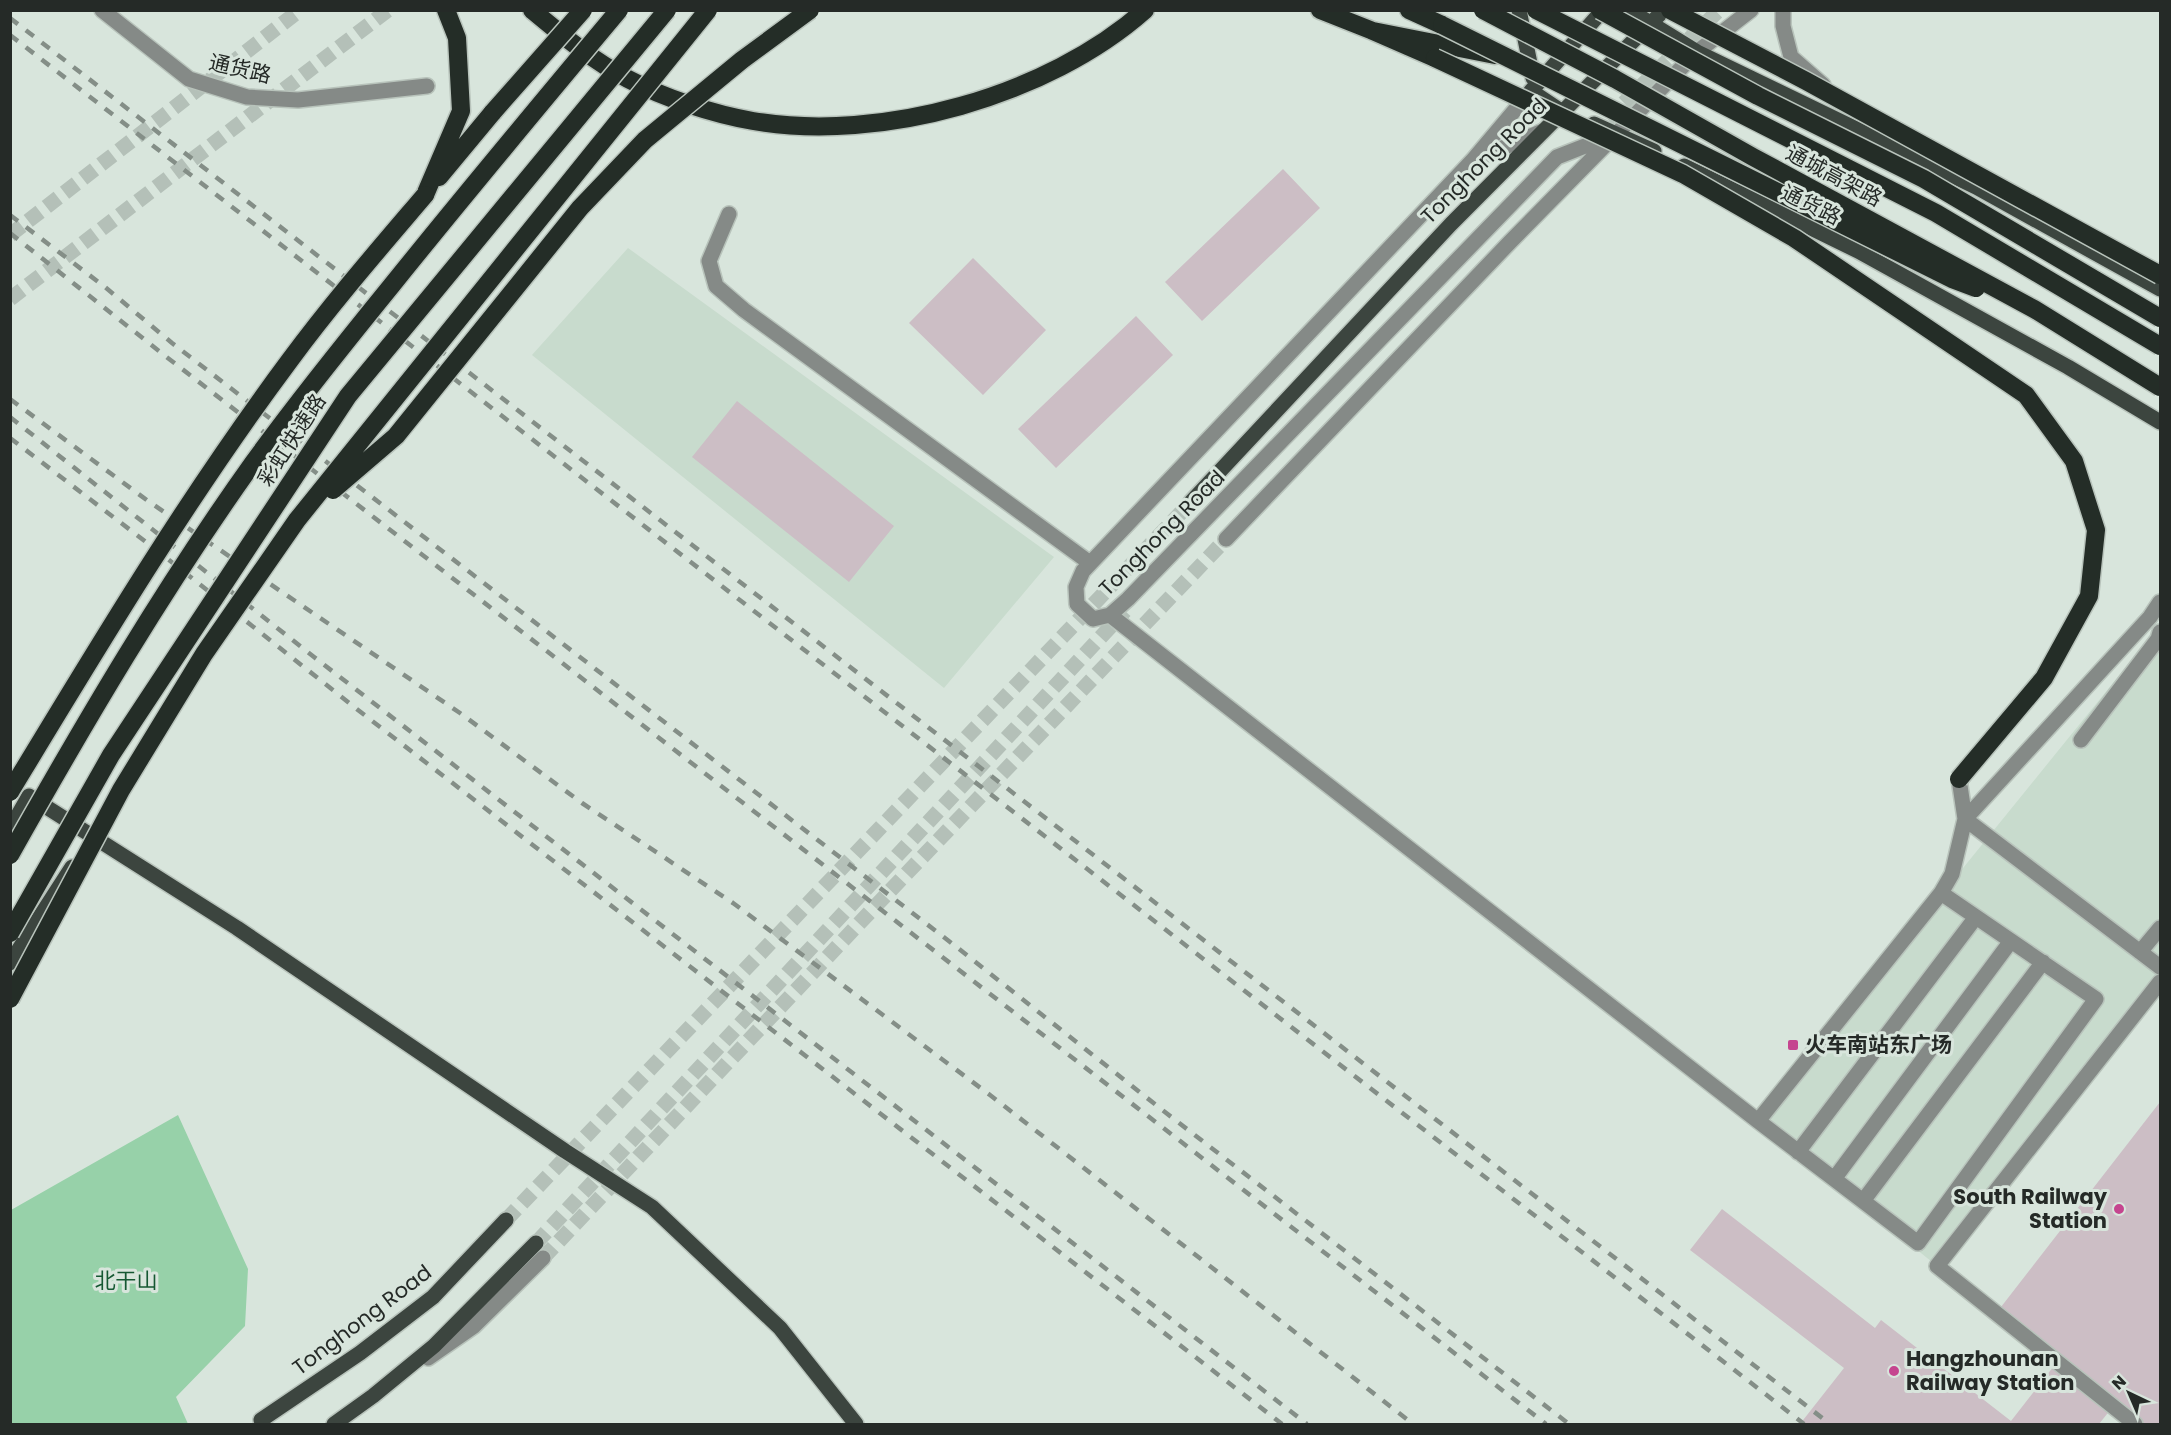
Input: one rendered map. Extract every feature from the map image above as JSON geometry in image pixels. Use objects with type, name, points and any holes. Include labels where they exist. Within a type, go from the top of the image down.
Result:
[{"type":"highway","points":[[425,195],[461,111],[458,38],[446,10]]},
{"type":"highway","points":[[532,10],[577,46],[628,79],[705,109],[753,121],[803,126],[896,121],[952,109],[1014,89],[1064,66],[1124,29],[1145,10]]},
{"type":"highway","points":[[10,792],[160,547],[290,360],[357,274],[493,112],[583,10]]},
{"type":"highway","name":"彩虹快速路","points":[[10,855],[80,730],[137,635],[254,461],[349,338],[619,10]]},
{"type":"highway","name":"彩虹快速路","points":[[10,933],[111,755],[348,396],[667,10]]},
{"type":"highway","points":[[10,999],[127,780],[204,654],[297,520],[708,10]]},
{"type":"highway","points":[[297,520],[396,436],[580,208],[645,140],[742,60],[810,10]]},
{"type":"highway","points":[[1320,10],[1374,31],[1683,174],[1794,238],[2026,395],[2074,461],[2096,530],[2089,596],[2044,678],[1959,779]]},
{"type":"highway","points":[[1409,10],[1952,279],[2034,309]]},
{"type":"highway","name":"通城高架路","points":[[1483,10],[1615,78],[1753,157],[2034,309],[2160,387]]},
{"type":"highway","name":"通城高架路","points":[[1536,10],[1936,213],[2160,346]]},
{"type":"highway","points":[[1601,10],[1758,96],[1924,179],[2160,318]]},
{"type":"highway","points":[[1670,10],[1806,81],[2160,275]]},
{"type":"highway","points":[[1374,31],[1506,57]]},
{"type":"main road","points":[[1519,10],[1535,91]]},
{"type":"main road","points":[[1535,91],[1601,10]]},
{"type":"main road","points":[[1629,10],[1697,52],[1976,187],[2160,290]]},
{"type":"main road","name":"Tonghong Road","points":[[1191,502],[1450,224],[1664,10]]},
{"type":"main road","name":"通货路","points":[[1535,91],[1562,112],[1618,133],[1858,251],[2068,367],[2160,422]]},
{"type":"main road","points":[[10,829],[29,796],[237,928],[565,1151],[652,1207],[780,1328],[856,1425]]},
{"type":"main road","points":[[10,963],[92,836]]},
{"type":"main road","name":"Tonghong Road","points":[[261,1420],[360,1353],[433,1297],[506,1220]]},
{"type":"main road","points":[[334,1425],[434,1346],[536,1243]]},
{"type":"street","name":"通货路","points":[[102,10],[189,79],[247,97],[298,100],[427,86]]},
{"type":"street","name":"Tonghong Road","points":[[1226,539],[1510,242],[1697,52],[1751,10]]},
{"type":"street","points":[[1783,10],[1783,26],[1791,57],[1894,146]]},
{"type":"street","name":"Tonghong Road","points":[[1535,91],[1472,161],[1083,571],[1076,587],[1077,604],[1093,619],[1110,615],[1128,599],[1557,157],[1618,133]]},
{"type":"street","points":[[1472,161],[1543,131]]},
{"type":"street","points":[[729,214],[709,261],[716,286],[744,310],[869,403],[1090,563]]},
{"type":"street","points":[[1965,819],[2150,617],[2160,602]]},
{"type":"street","points":[[1110,615],[1758,1121],[1918,1243],[2096,999],[1941,893]]},
{"type":"street","points":[[2080,740],[2158,639],[2160,633]]},
{"type":"street","points":[[1758,1121],[1941,893],[1952,874],[1965,819],[1959,779]]},
{"type":"street","points":[[10,784],[29,796]]},
{"type":"street","points":[[1965,819],[2160,967]]},
{"type":"street","points":[[1798,1152],[1976,917]]},
{"type":"street","points":[[2140,951],[2160,928]]},
{"type":"street","points":[[1834,1179],[2011,941]]},
{"type":"street","points":[[1863,1201],[2043,962]]},
{"type":"street","points":[[2135,1425],[1937,1266],[2160,982]]},
{"type":"street","points":[[373,1396],[474,1326],[543,1258]]},
{"type":"shaded area","points":[[628,248],[1054,557],[944,688],[532,355]]},
{"type":"shaded area","points":[[2160,625],[2160,989],[1937,1266],[1758,1121]]},
{"type":"green space","name":"北干山","points":[[178,1115],[248,1269],[245,1326],[176,1397],[188,1424],[11,1424],[11,1210]]},
{"type":"building","points":[[1283,169],[1320,208],[1202,321],[1165,282]]},
{"type":"building","points":[[973,258],[1046,330],[983,395],[909,323]]},
{"type":"building","points":[[1136,316],[1173,355],[1056,468],[1018,429]]},
{"type":"building","points":[[737,401],[894,526],[849,582],[692,457]]},
{"type":"building","points":[[2160,1102],[2160,1424],[2143,1424],[2115,1404],[2099,1424],[1800,1424],[1844,1368],[1690,1250],[1722,1209],[1875,1328],[1881,1320],[2011,1421],[2057,1362],[1994,1316]]},
{"type":"tunnel","points":[[10,235],[300,10]]},
{"type":"tunnel","points":[[10,299],[388,10]]},
{"type":"tunnel","points":[[1591,135],[1719,10]]},
{"type":"tunnel","points":[[506,1220],[1191,502]]},
{"type":"tunnel","points":[[543,1258],[1226,539]]},
{"type":"tunnel","points":[[536,1243],[1125,611]]},
{"type":"railway","points":[[10,18],[1830,1424]]},
{"type":"railway","points":[[10,35],[1804,1424]]},
{"type":"railway","points":[[10,215],[105,287],[172,343],[954,945],[1161,1109],[1569,1424]]},
{"type":"railway","points":[[10,233],[164,355],[1546,1424]]},
{"type":"railway","points":[[10,399],[148,501],[460,713],[582,803],[733,903],[990,1095],[1413,1424]]},
{"type":"railway","points":[[10,417],[314,657],[1307,1424]]},
{"type":"railway","points":[[10,438],[1282,1424]]},
{"type":"place","name":"火车南站东广场","points":[[1793,1045]]},
{"type":"place","name":"South Railway Station","points":[[2119,1209]]},
{"type":"place","name":"Hangzhounan Railway Station","points":[[1894,1371]]}]
